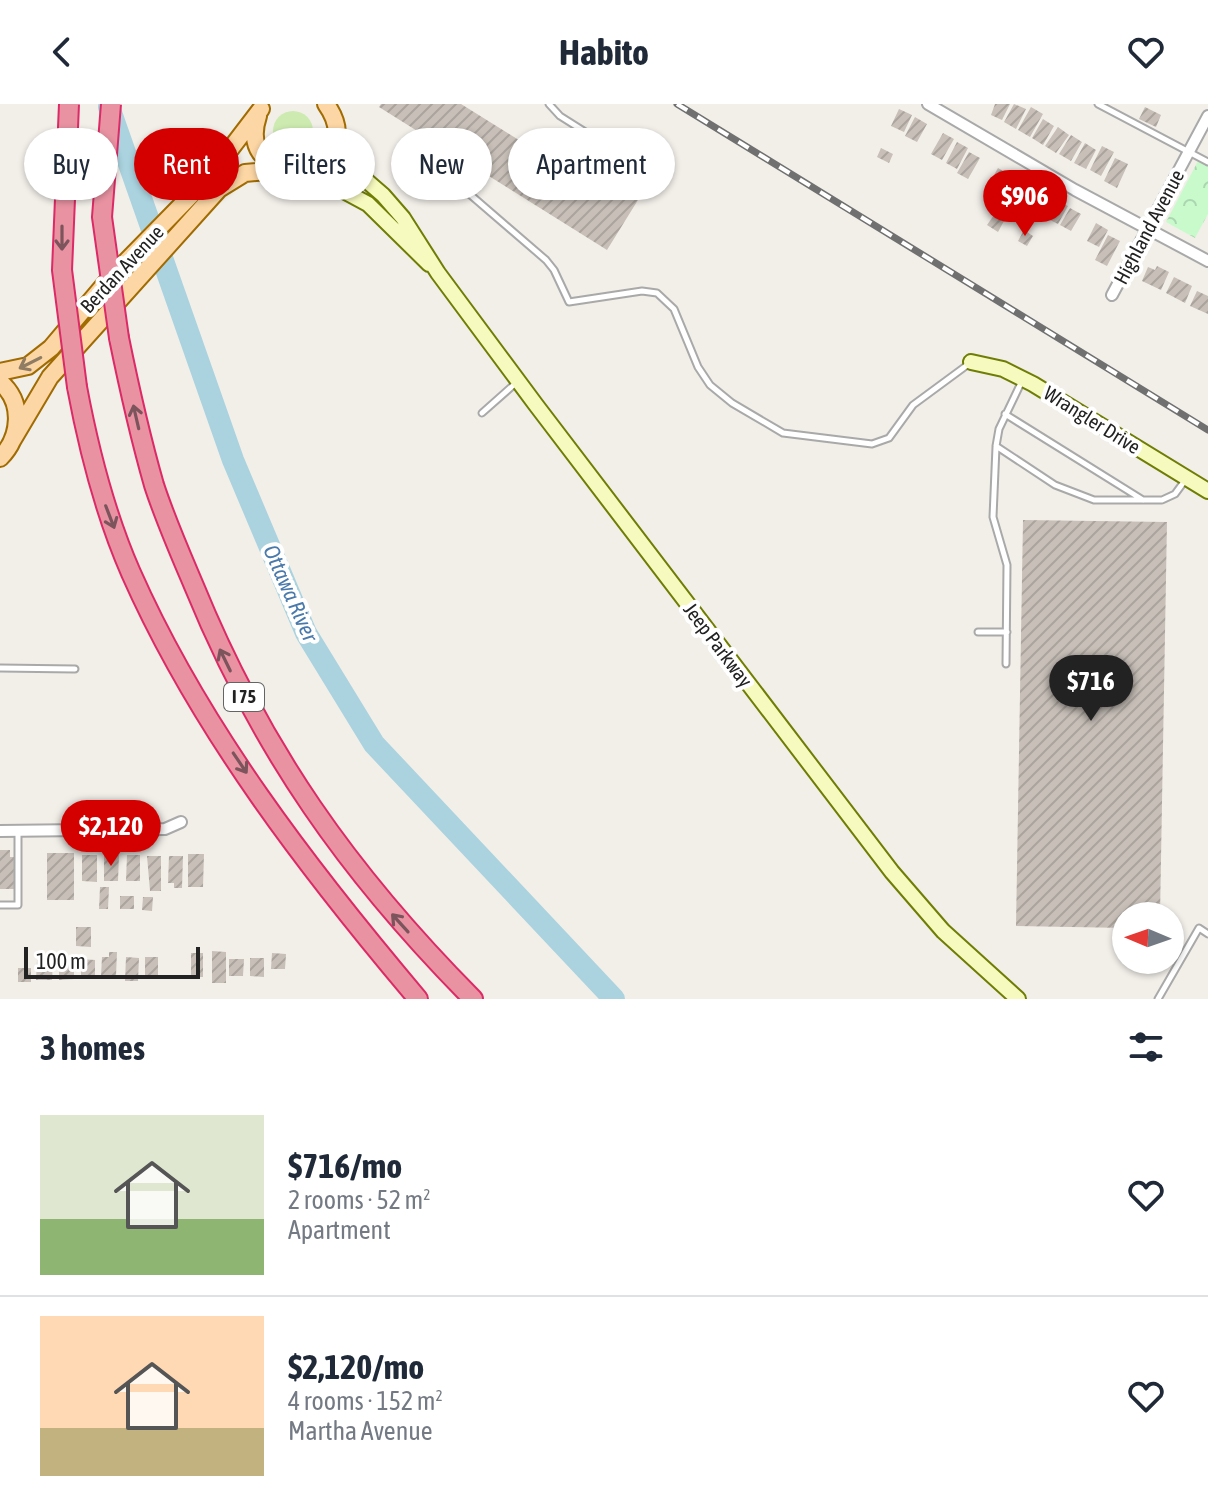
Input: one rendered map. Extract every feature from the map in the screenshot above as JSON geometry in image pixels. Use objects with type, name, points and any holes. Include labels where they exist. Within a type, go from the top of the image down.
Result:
[{"type":"highway","name":"I 75","points":[[69,104],[62,270],[77,387],[104,500],[132,574],[191,688],[281,826],[356,925],[418,999]]},
{"type":"highway","name":"I 75","points":[[111,104],[102,205],[119,338],[155,487],[222,655],[267,741],[336,844],[384,905],[473,999]]},
{"type":"highway","points":[[438,964],[484,999]]},
{"type":"main road","points":[[257,128],[256,121],[263,106]]},
{"type":"main road","name":"Berdan Avenue","points":[[0,372],[37,362],[229,153],[263,106]]},
{"type":"main road","name":"Berdan Avenue","points":[[1,458],[38,396],[65,359],[231,179],[255,171]]},
{"type":"main road","points":[[0,382],[10,392],[16,407],[17,423],[12,441]]},
{"type":"street","points":[[928,104],[1208,261]]},
{"type":"street","name":"Jeep Parkway","points":[[333,114],[353,169],[383,195],[403,218],[438,273],[518,381],[892,872],[943,931],[1011,996]]},
{"type":"street","name":"Highland Avenue","points":[[1112,295],[1208,116]]},
{"type":"street","name":"Jeep Parkway","points":[[360,200],[368,204],[438,273]]},
{"type":"street","name":"Wrangler Drive","points":[[971,362],[1023,379],[1208,491]]},
{"type":"street","points":[[0,831],[165,829],[181,822]]},
{"type":"lane","points":[[549,104],[560,116],[579,128]]},
{"type":"lane","points":[[1098,104],[1208,162]]},
{"type":"lane","points":[[476,200],[546,260],[569,302],[642,291],[657,293],[674,309],[698,367],[710,385],[732,403],[783,433],[872,444],[889,438],[913,405],[971,362]]},
{"type":"lane","points":[[1006,664],[1006,551],[993,517],[996,446],[1005,414],[1023,379]]},
{"type":"lane","points":[[482,413],[518,381]]},
{"type":"lane","points":[[1005,414],[1144,500]]},
{"type":"lane","points":[[996,446],[1071,493],[1094,500],[1162,500],[1175,494],[1187,478]]},
{"type":"lane","points":[[978,632],[1007,632]]},
{"type":"lane","points":[[0,668],[75,669]]},
{"type":"lane","points":[[0,905],[18,905],[18,831]]},
{"type":"lane","points":[[1158,999],[1199,928],[1208,934]]},
{"type":"green space","points":[[285,112],[301,112],[312,123],[313,128],[273,128],[274,123]]},
{"type":"green space","points":[[1198,161],[1208,166],[1208,214],[1195,238],[1166,222]]},
{"type":"building","points":[[381,104],[461,104],[508,133],[508,188],[492,178],[492,128],[412,128],[379,107]]},
{"type":"building","points":[[995,104],[1010,104],[1002,120],[991,115]]},
{"type":"building","points":[[1014,104],[1026,109],[1016,129],[1004,122]]},
{"type":"building","points":[[1031,107],[1043,114],[1030,137],[1018,130]]},
{"type":"building","points":[[1145,107],[1161,115],[1156,127],[1139,119]]},
{"type":"building","points":[[899,109],[912,115],[904,132],[891,126]]},
{"type":"building","points":[[915,117],[927,124],[917,142],[905,136]]},
{"type":"building","points":[[1043,119],[1054,126],[1043,145],[1032,138]]},
{"type":"building","points":[[1058,127],[1069,135],[1056,153],[1045,146]]},
{"type":"building","points":[[943,133],[954,139],[942,160],[931,154]]},
{"type":"building","points":[[1071,135],[1082,142],[1071,161],[1059,154]]},
{"type":"building","points":[[957,142],[968,148],[957,169],[946,163]]},
{"type":"building","points":[[1085,143],[1096,150],[1086,169],[1074,163]]},
{"type":"building","points":[[1102,146],[1114,152],[1101,176],[1090,170]]},
{"type":"building","points":[[881,148],[893,154],[889,163],[877,157]]},
{"type":"building","points":[[969,152],[980,158],[968,179],[957,173]]},
{"type":"building","points":[[1115,158],[1128,164],[1117,188],[1104,181]]},
{"type":"building","points":[[998,168],[1010,175],[998,196],[986,189]]},
{"type":"building","points":[[1012,177],[1024,183],[1014,201],[1002,194]]},
{"type":"building","points":[[1025,184],[1038,190],[1028,208],[1016,202]]},
{"type":"building","points":[[1041,193],[1053,199],[1044,217],[1032,210]]},
{"type":"building","points":[[527,200],[638,200],[607,250]]},
{"type":"building","points":[[1055,200],[1068,206],[1058,224],[1046,218]]},
{"type":"building","points":[[1070,208],[1081,214],[1071,231],[1060,225]]},
{"type":"building","points":[[994,215],[1004,221],[998,232],[987,225]]},
{"type":"building","points":[[1096,223],[1108,230],[1099,247],[1087,241]]},
{"type":"building","points":[[1024,230],[1033,236],[1027,246],[1018,241]]},
{"type":"building","points":[[1108,235],[1120,241],[1107,266],[1095,260]]},
{"type":"building","points":[[1157,266],[1169,272],[1161,290],[1142,281],[1148,267],[1155,270]]},
{"type":"building","points":[[1174,277],[1192,286],[1185,303],[1166,293]]},
{"type":"building","points":[[1197,291],[1208,296],[1208,314],[1190,306]]},
{"type":"building","points":[[1023,520],[1167,522],[1160,902],[1112,902],[1112,928],[1016,926]]},
{"type":"building","points":[[0,850],[10,850],[10,857],[15,857],[15,889],[0,889]]},
{"type":"building","points":[[47,853],[74,853],[74,900],[47,900]]},
{"type":"building","points":[[188,854],[204,854],[203,887],[188,887]]},
{"type":"building","points":[[82,855],[97,855],[97,882],[82,881]]},
{"type":"building","points":[[104,855],[119,855],[118,881],[104,881]]},
{"type":"building","points":[[127,855],[140,855],[140,881],[126,881]]},
{"type":"building","points":[[147,856],[161,856],[161,891],[150,891]]},
{"type":"building","points":[[169,856],[183,856],[182,888],[174,888],[174,883],[168,883]]},
{"type":"building","points":[[100,887],[109,887],[108,909],[99,909]]},
{"type":"building","points":[[120,896],[134,896],[134,909],[120,909]]},
{"type":"building","points":[[143,897],[153,897],[152,911],[142,910]]},
{"type":"building","points":[[76,927],[91,927],[91,947],[76,946]]},
{"type":"building","points":[[212,951],[226,952],[226,983],[212,983]]},
{"type":"building","points":[[109,952],[117,952],[116,976],[101,976],[102,957],[109,957]]},
{"type":"building","points":[[191,953],[203,953],[203,977],[191,977]]},
{"type":"building","points":[[272,953],[286,954],[285,969],[271,969]]},
{"type":"building","points":[[126,957],[139,958],[138,981],[125,981]]},
{"type":"building","points":[[145,957],[158,957],[158,978],[145,978]]},
{"type":"building","points":[[250,958],[264,958],[264,977],[250,976]]},
{"type":"building","points":[[81,959],[95,960],[95,977],[81,977]]},
{"type":"building","points":[[229,959],[244,959],[243,976],[229,976]]},
{"type":"building","points":[[37,960],[53,960],[52,980],[36,980]]},
{"type":"building","points":[[59,960],[74,960],[74,979],[59,980]]},
{"type":"building","points":[[18,968],[31,968],[31,982],[18,982]]},
{"type":"waterway","name":"Ottawa River","points":[[109,107],[233,460],[306,633],[374,744],[614,999]]},
{"type":"railway","points":[[677,104],[1208,430]]}]
